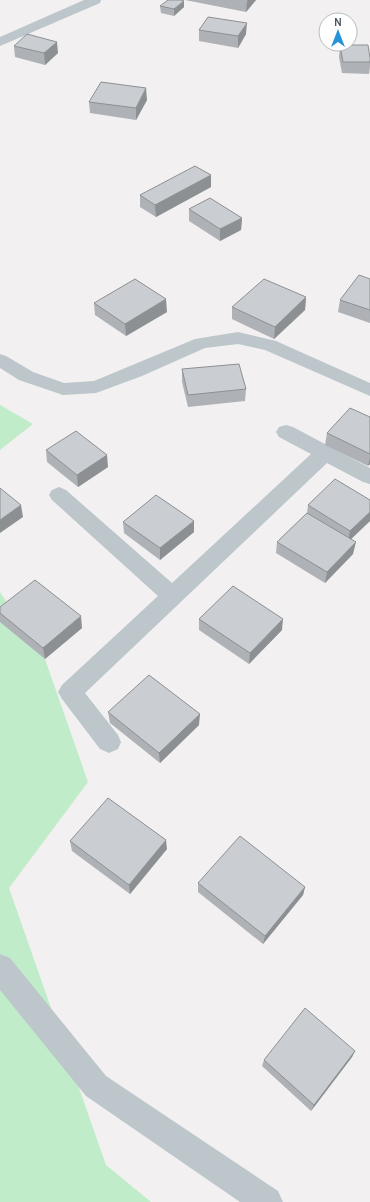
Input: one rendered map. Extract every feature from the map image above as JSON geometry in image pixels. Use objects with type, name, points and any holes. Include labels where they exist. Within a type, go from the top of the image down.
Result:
[{"type":"street","points":[[0,42],[95,0]]},
{"type":"street","points":[[0,360],[26,376],[63,389],[96,387],[135,372],[201,343],[238,338],[270,345],[370,390]]},
{"type":"street","points":[[286,432],[370,477]]},
{"type":"street","points":[[109,742],[70,692],[325,454]]},
{"type":"street","points":[[59,495],[173,596]]},
{"type":"street","points":[[0,968],[96,1086],[266,1202]]},
{"type":"green space","points":[[0,405],[33,424],[0,450]]},
{"type":"green space","points":[[0,592],[45,659],[88,782],[9,888],[106,1165],[151,1202],[0,1202]]},
{"type":"building","points":[[168,0],[184,1],[174,9],[160,6]]},
{"type":"building","points":[[208,17],[247,23],[238,36],[199,30]]},
{"type":"building","points":[[27,34],[57,42],[44,53],[14,46]]},
{"type":"building","points":[[358,45],[368,45],[370,62],[343,62],[341,52],[358,52]]},
{"type":"building","points":[[101,82],[146,88],[136,108],[89,102]]},
{"type":"building","points":[[195,166],[211,175],[155,205],[140,195]]},
{"type":"building","points":[[210,198],[242,218],[220,229],[189,209]]},
{"type":"building","points":[[359,275],[370,279],[370,310],[340,300]]},
{"type":"building","points":[[135,279],[166,299],[125,324],[94,303]]},
{"type":"building","points":[[264,279],[306,297],[275,327],[232,307]]},
{"type":"building","points":[[239,364],[246,389],[188,395],[182,369]]},
{"type":"building","points":[[350,408],[370,417],[370,454],[327,433]]},
{"type":"building","points":[[76,431],[107,455],[77,475],[46,450]]},
{"type":"building","points":[[335,479],[370,500],[370,512],[350,531],[308,505]]},
{"type":"building","points":[[0,488],[21,505],[0,520]]},
{"type":"building","points":[[156,495],[194,521],[160,548],[123,522]]},
{"type":"building","points":[[307,513],[356,542],[327,572],[277,542]]},
{"type":"building","points":[[35,580],[81,616],[43,648],[0,613],[0,607]]},
{"type":"building","points":[[233,586],[283,619],[250,653],[199,619]]},
{"type":"building","points":[[149,675],[200,714],[159,753],[108,712]]},
{"type":"building","points":[[108,798],[166,840],[129,885],[70,841]]},
{"type":"building","points":[[240,836],[305,887],[265,936],[198,883]]},
{"type":"building","points":[[305,1008],[355,1051],[314,1105],[264,1060]]}]
